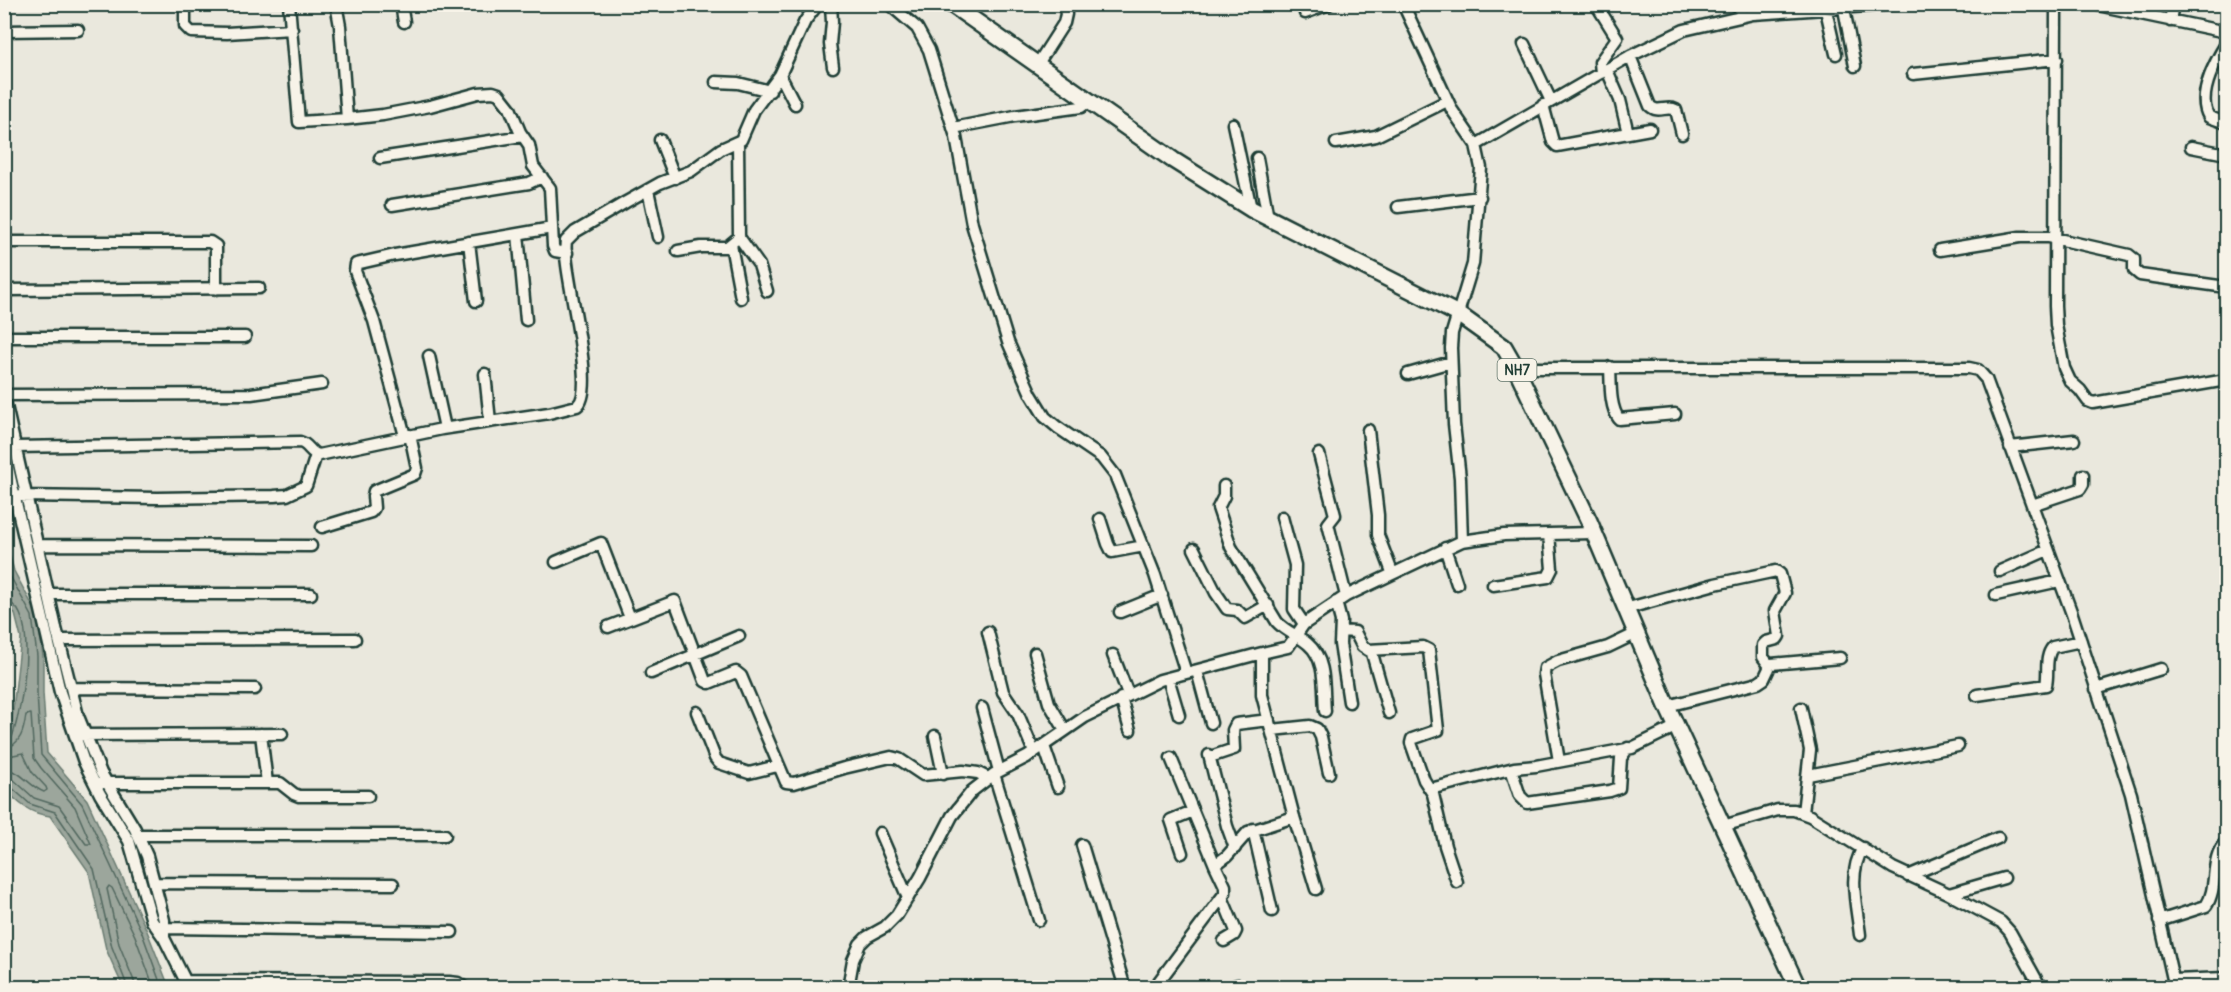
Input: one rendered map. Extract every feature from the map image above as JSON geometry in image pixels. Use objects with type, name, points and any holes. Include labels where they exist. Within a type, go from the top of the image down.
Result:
[{"type":"highway","name":"NH7","points":[[951,4],[1086,103],[1251,209],[1458,314],[1504,347],[1593,532],[1667,706],[1798,987]]},
{"type":"street","points":[[185,4],[185,26],[191,32],[227,33],[292,29]]},
{"type":"street","points":[[289,4],[299,122],[383,115],[430,106],[478,93],[493,92],[504,99],[510,108],[531,149],[533,166],[550,188],[554,249],[567,253]]},
{"type":"street","points":[[336,4],[340,26],[347,119]]},
{"type":"street","points":[[401,4],[404,21]]},
{"type":"street","points":[[10,449],[300,442],[306,444],[316,455],[324,455],[446,428],[577,406],[583,400],[583,371],[566,241],[569,236],[648,190],[691,171],[727,146],[743,138],[754,110],[780,75],[805,21],[818,4]]},
{"type":"street","points":[[831,4],[830,44],[833,67]]},
{"type":"street","points":[[889,4],[916,28],[924,39],[934,66],[953,128],[972,224],[995,303],[1008,342],[1031,394],[1045,417],[1057,428],[1101,457],[1109,465],[1144,546],[1211,723]]},
{"type":"street","points":[[1037,65],[1065,22],[1064,4]]},
{"type":"street","points":[[1305,13],[1329,4]]},
{"type":"street","points":[[1403,4],[1447,101],[1476,145],[1481,168],[1473,264],[1452,333],[1451,362],[1460,478],[1462,541]]},
{"type":"street","points":[[1596,4],[1617,38],[1602,58],[1599,66],[1620,100],[1628,133]]},
{"type":"street","points":[[1738,4],[1742,16]]},
{"type":"street","points":[[1476,145],[1604,71],[1684,30],[1742,16],[1896,4]]},
{"type":"street","points":[[2056,4],[2056,315],[2061,357],[2069,380],[2089,402],[2097,403],[2226,380]]},
{"type":"street","points":[[2093,4],[2226,32]]},
{"type":"street","points":[[2170,21],[2173,4]]},
{"type":"street","points":[[1826,9],[1836,54]]},
{"type":"street","points":[[1844,9],[1855,66]]},
{"type":"street","points":[[4,31],[78,30]]},
{"type":"street","points":[[1524,44],[1547,103],[1553,142],[1557,146],[1650,129]]},
{"type":"street","points":[[2226,44],[2213,66],[2207,83],[2205,108],[2209,117],[2226,123]]},
{"type":"street","points":[[1630,57],[1650,106],[1656,110],[1672,108],[1676,110],[1682,134]]},
{"type":"street","points":[[1913,74],[2057,59]]},
{"type":"street","points":[[780,75],[795,104]]},
{"type":"street","points":[[716,82],[738,82],[770,91]]},
{"type":"street","points":[[1336,144],[1376,136],[1447,101]]},
{"type":"street","points":[[953,128],[1086,103]]},
{"type":"street","points":[[1233,124],[1251,209]]},
{"type":"street","points":[[380,158],[522,135]]},
{"type":"street","points":[[660,140],[675,178]]},
{"type":"street","points":[[738,142],[735,241],[741,298]]},
{"type":"street","points":[[2192,147],[2226,154]]},
{"type":"street","points":[[1257,158],[1268,218]]},
{"type":"street","points":[[392,205],[529,183],[542,177]]},
{"type":"street","points":[[648,190],[658,237]]},
{"type":"street","points":[[1398,207],[1480,197]]},
{"type":"street","points":[[322,527],[371,512],[374,508],[374,491],[415,474],[417,468],[374,321],[355,271],[356,264],[552,228]]},
{"type":"street","points":[[518,234],[526,320]]},
{"type":"street","points":[[1940,250],[2020,237],[2056,238],[2129,255],[2134,259],[2134,270],[2140,275],[2226,287]]},
{"type":"street","points":[[678,251],[735,241],[755,257],[767,291]]},
{"type":"street","points":[[4,242],[210,242],[216,246],[216,289]]},
{"type":"street","points":[[469,242],[476,301]]},
{"type":"street","points":[[4,290],[259,288]]},
{"type":"street","points":[[4,337],[245,338]]},
{"type":"street","points":[[429,356],[446,428]]},
{"type":"street","points":[[1408,374],[1451,362]]},
{"type":"street","points":[[1610,367],[1617,417],[1675,414]]},
{"type":"street","points":[[1516,368],[1975,368],[1981,372],[1986,379],[2081,641],[2131,794],[2174,984],[2226,978]]},
{"type":"street","points":[[485,374],[489,421]]},
{"type":"street","points":[[322,384],[251,394],[4,396],[14,496],[60,692],[79,735],[95,784],[129,841],[152,921],[164,933],[452,932]]},
{"type":"street","points":[[1368,429],[1378,515],[1378,535],[1392,573]]},
{"type":"street","points":[[2010,447],[2073,440]]},
{"type":"street","points":[[10,449],[26,496],[71,688],[79,735],[138,835],[155,883],[164,933],[188,984],[448,982],[465,987]]},
{"type":"street","points":[[1319,454],[1335,515],[1328,524],[1346,596]]},
{"type":"street","points":[[14,496],[159,498],[287,495],[306,486],[316,455]]},
{"type":"street","points":[[2032,505],[2077,491],[2083,484],[2083,475]]},
{"type":"street","points":[[1224,486],[1224,496],[1218,508],[1227,537],[1261,597],[1282,627],[1311,648],[1319,662],[1324,680],[1325,711]]},
{"type":"street","points":[[1282,517],[1295,565],[1294,609],[1304,624]]},
{"type":"street","points":[[1100,519],[1112,552],[1144,546]]},
{"type":"street","points":[[848,987],[853,960],[860,944],[891,922],[931,859],[952,816],[972,791],[994,774],[1044,746],[1085,717],[1124,696],[1168,678],[1288,647],[1304,624],[1336,602],[1462,541],[1482,537],[1593,532]]},
{"type":"street","points":[[1493,585],[1548,577],[1552,569],[1549,534]]},
{"type":"street","points":[[556,562],[601,543],[630,618]]},
{"type":"street","points":[[37,544],[311,546]]},
{"type":"street","points":[[1444,548],[1457,584]]},
{"type":"street","points":[[1194,549],[1216,593],[1227,609],[1237,610],[1245,618],[1268,605]]},
{"type":"street","points":[[2000,571],[2048,550]]},
{"type":"street","points":[[1625,609],[1776,571],[1780,574],[1785,594],[1775,611],[1779,636],[1762,645],[1762,654],[1769,665]]},
{"type":"street","points":[[1996,596],[2059,581]]},
{"type":"street","points":[[48,594],[214,592],[311,594]]},
{"type":"street","points":[[1120,612],[1162,595]]},
{"type":"street","points":[[608,627],[675,601],[694,656],[707,682],[736,672],[741,676],[777,766],[783,779],[790,783],[891,757],[900,759],[923,775],[971,772],[994,774]]},
{"type":"street","points":[[1336,602],[1341,621],[1340,644],[1349,702]]},
{"type":"street","points":[[1341,631],[1355,632],[1365,650],[1423,647],[1429,650],[1438,730],[1412,740],[1411,743],[1424,780],[1430,789],[1457,882]]},
{"type":"street","points":[[988,632],[1003,693],[1018,714],[1034,752]]},
{"type":"street","points":[[1559,761],[1544,674],[1545,668],[1557,661],[1608,647],[1635,634]]},
{"type":"street","points":[[651,674],[740,636]]},
{"type":"street","points":[[59,640],[355,639]]},
{"type":"street","points":[[1977,694],[2046,685],[2046,666],[2050,650],[2053,647],[2081,641]]},
{"type":"street","points":[[1371,650],[1389,713]]},
{"type":"street","points":[[1035,653],[1049,703],[1065,730]]},
{"type":"street","points":[[1262,653],[1262,695],[1294,817],[1316,889]]},
{"type":"street","points":[[1113,655],[1130,730]]},
{"type":"street","points":[[1769,665],[1840,658]]},
{"type":"street","points":[[1667,706],[1758,683],[1764,679],[1769,665]]},
{"type":"street","points":[[2096,689],[2161,669]]},
{"type":"street","points":[[1168,678],[1179,715]]},
{"type":"street","points":[[71,688],[255,689]]},
{"type":"street","points":[[982,708],[994,774],[1039,920]]},
{"type":"street","points":[[1801,708],[1809,746],[1803,813]]},
{"type":"street","points":[[697,712],[719,763],[749,773],[777,766]]},
{"type":"street","points":[[1234,848],[1227,826],[1213,755],[1234,749],[1233,730],[1236,724],[1310,726],[1317,729],[1321,736],[1329,774]]},
{"type":"street","points":[[1430,789],[1511,768],[1628,748],[1677,726]]},
{"type":"street","points":[[261,734],[267,783]]},
{"type":"street","points":[[79,735],[282,734]]},
{"type":"street","points":[[934,736],[943,774]]},
{"type":"street","points":[[1044,746],[1058,787]]},
{"type":"street","points":[[1808,775],[1958,746]]},
{"type":"street","points":[[1511,768],[1520,796],[1527,803],[1610,791],[1619,788],[1621,758],[1628,748]]},
{"type":"street","points":[[1154,987],[1222,897],[1226,886],[1215,865],[1172,758]]},
{"type":"street","points":[[95,784],[267,783],[284,784],[299,796],[368,796]]},
{"type":"street","points":[[1723,826],[1779,810],[1803,813],[1908,876],[1996,918],[2007,927],[2041,987]]},
{"type":"street","points":[[1182,853],[1171,820],[1193,811]]},
{"type":"street","points":[[1215,865],[1253,829],[1294,817]]},
{"type":"street","points":[[1253,829],[1272,911]]},
{"type":"street","points":[[880,833],[908,898]]},
{"type":"street","points":[[138,835],[445,836]]},
{"type":"street","points":[[1908,876],[1998,838]]},
{"type":"street","points":[[2159,921],[2206,906],[2211,898],[2221,848],[2226,842]]},
{"type":"street","points":[[1082,845],[1125,987]]},
{"type":"street","points":[[1860,935],[1854,881],[1856,860],[1863,848]]},
{"type":"street","points":[[1949,894],[2004,878]]},
{"type":"street","points":[[155,883],[393,884]]},
{"type":"street","points":[[1222,897],[1236,932],[1224,941]]},
{"type":"water","points":[[4,534],[14,571],[37,614],[43,656],[47,753],[87,800],[147,931],[169,987],[123,987],[106,949],[89,872],[50,816],[36,813],[25,807],[5,789],[5,742],[12,719],[21,638],[15,614],[5,606]]}]
